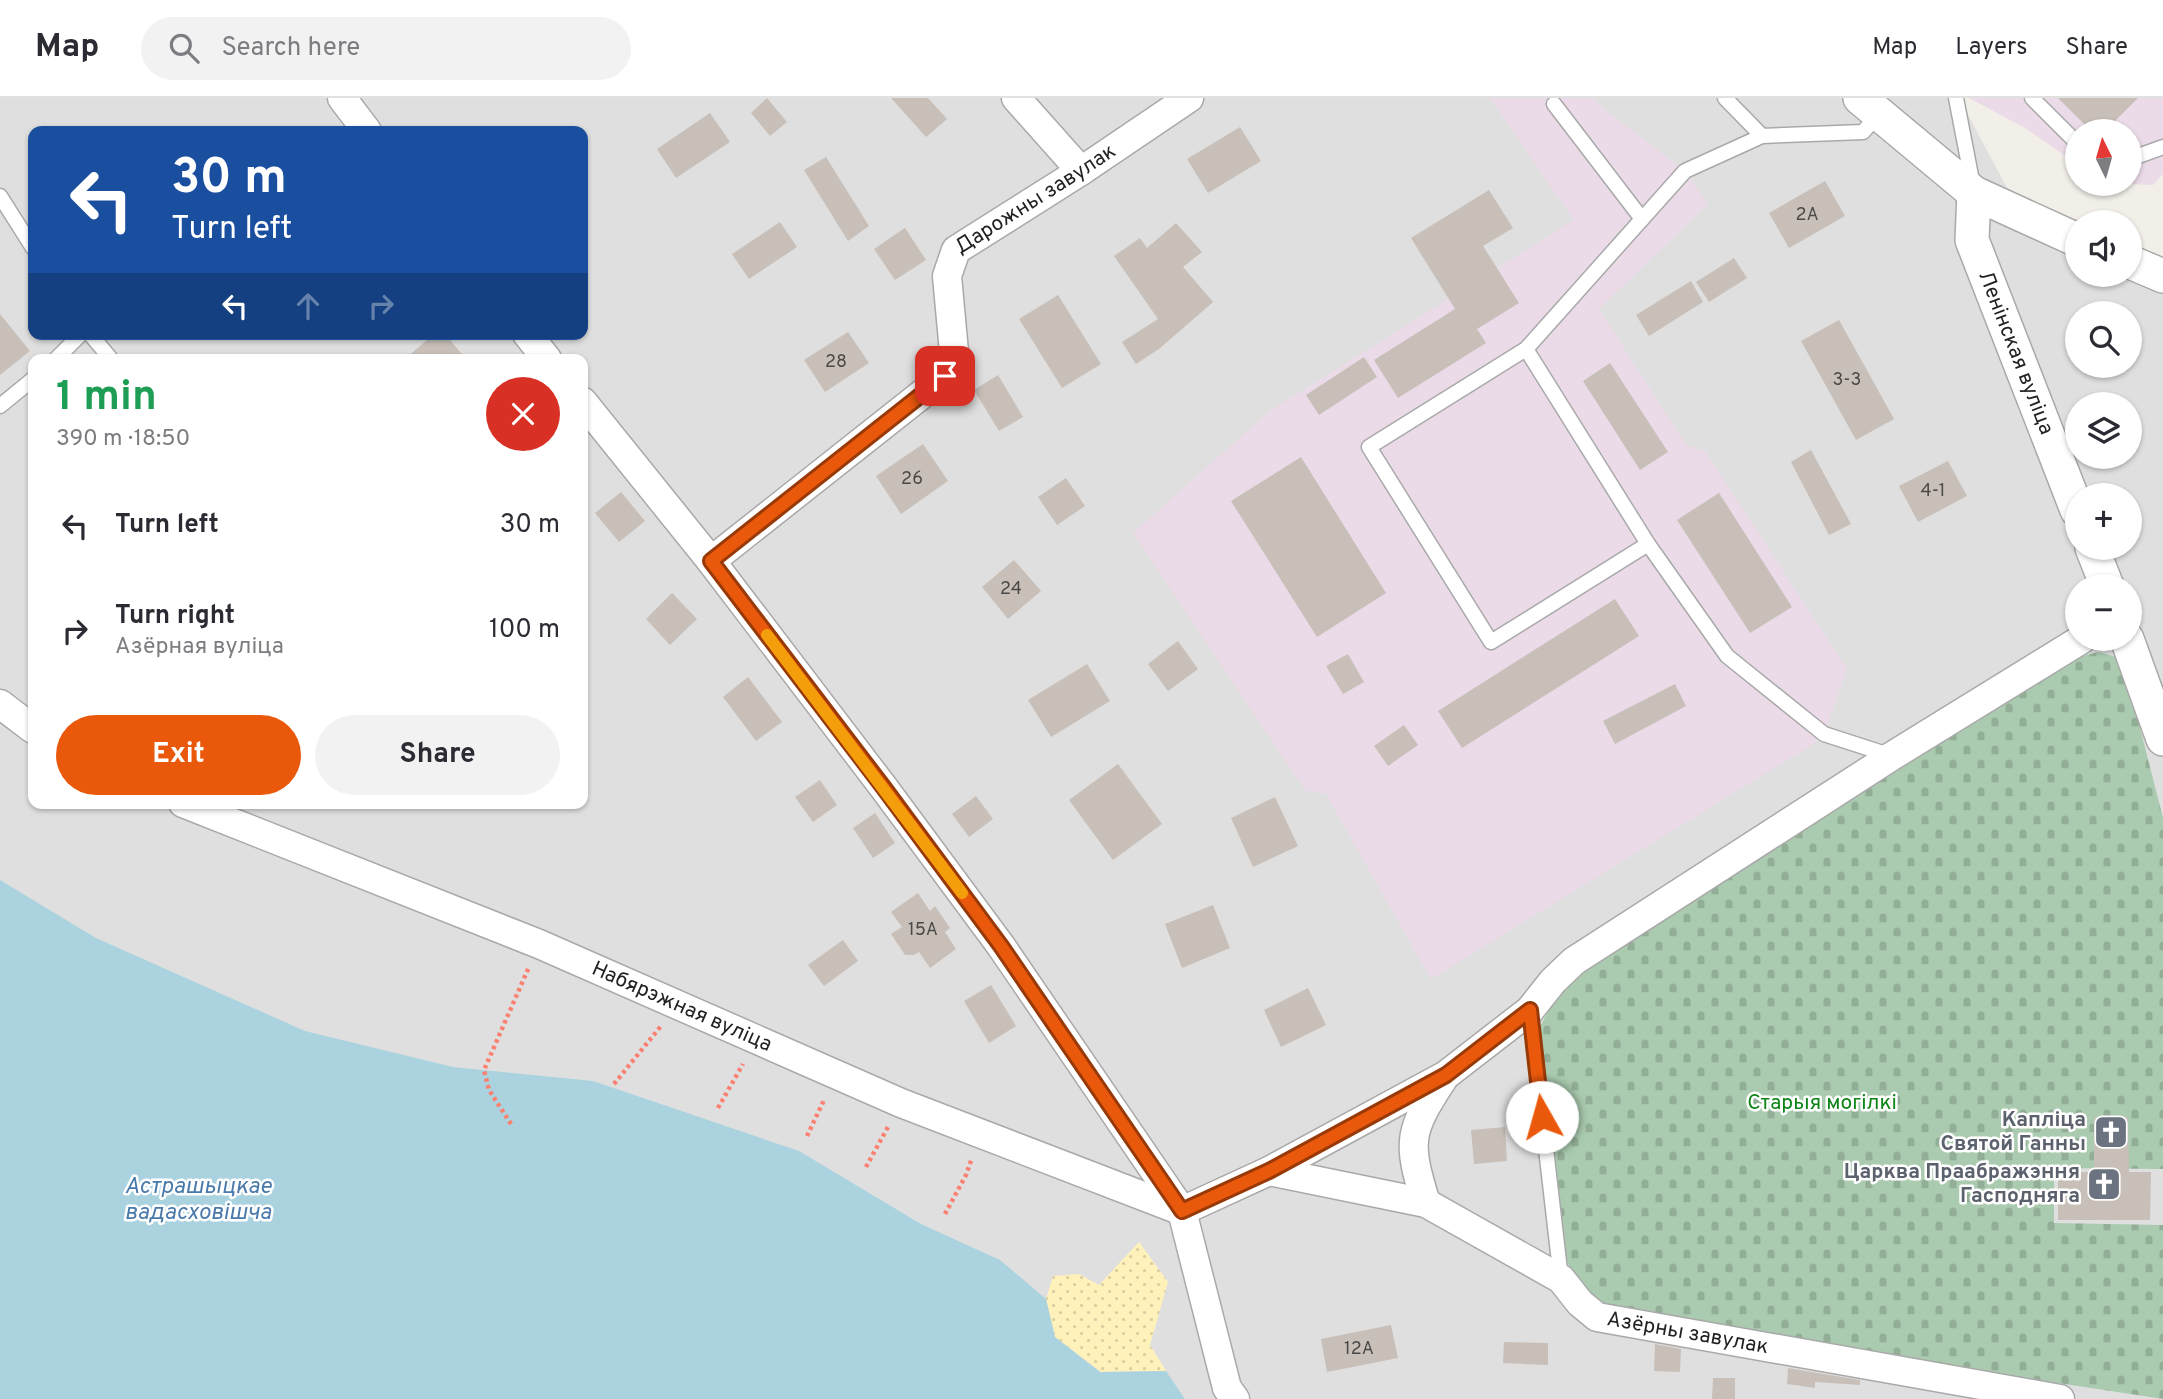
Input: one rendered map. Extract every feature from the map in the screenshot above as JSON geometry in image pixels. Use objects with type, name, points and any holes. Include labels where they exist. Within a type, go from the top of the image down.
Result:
[{"type":"street","points":[[342,98],[363,126]]},
{"type":"street","points":[[1016,98],[1081,171]]},
{"type":"street","name":"Дарожны завулак","points":[[711,561],[945,376],[954,352],[947,276],[956,250],[1081,171],[1189,98]]},
{"type":"street","points":[[1869,106],[1974,193],[2065,235]]},
{"type":"street","name":"Ленінская вуліца","points":[[1974,193],[1972,240],[2066,483]]},
{"type":"street","points":[[2142,267],[2163,276]]},
{"type":"street","points":[[532,340],[543,354]]},
{"type":"street","points":[[588,408],[711,561],[1001,946],[1182,1211],[1227,1388],[1235,1399]]},
{"type":"street","points":[[1182,1211],[1269,1171],[1446,1075],[1530,1010],[1553,981],[1574,961],[1892,756],[2065,649]]},
{"type":"street","points":[[2131,651],[2163,739]]},
{"type":"street","points":[[0,704],[28,725]]},
{"type":"street","name":"Набярэжная вуліца","points":[[198,809],[539,944],[901,1103],[1182,1211]]},
{"type":"street","points":[[1426,1203],[1415,1168],[1413,1140],[1421,1113],[1446,1075]]},
{"type":"street","name":"Азёрны завулак","points":[[1269,1171],[1426,1203],[1561,1279],[1580,1303],[1597,1317],[2060,1399]]},
{"type":"lane","points":[[1725,98],[1762,136]]},
{"type":"lane","points":[[1956,98],[1974,193]]},
{"type":"lane","points":[[2032,98],[2065,131]]},
{"type":"lane","points":[[1555,104],[1642,219]]},
{"type":"lane","points":[[1648,544],[1491,642],[1369,447],[1526,349],[1685,171],[1762,136],[1863,132],[1869,106]]},
{"type":"lane","points":[[2142,157],[2163,148]]},
{"type":"lane","points":[[0,197],[28,240]]},
{"type":"lane","points":[[61,354],[75,340]]},
{"type":"lane","points":[[95,340],[107,354]]},
{"type":"lane","points":[[1526,349],[1648,544],[1727,656],[1824,734],[1892,756]]},
{"type":"lane","points":[[0,406],[28,383]]},
{"type":"lane","points":[[1530,1010],[1561,1279]]},
{"type":"path","points":[[511,1124],[489,1090],[484,1070],[539,944]]},
{"type":"path","points":[[614,1084],[680,1004]]},
{"type":"path","points":[[718,1108],[757,1039]]},
{"type":"path","points":[[807,1136],[836,1075]]},
{"type":"path","points":[[866,1167],[901,1103]]},
{"type":"path","points":[[945,1214],[966,1175],[980,1134]]},
{"type":"shaded area","points":[[0,98],[1959,98],[2030,231],[2065,247],[2065,287],[2142,287],[2142,281],[2163,290],[2163,1399],[0,1399]]},
{"type":"shaded area","points":[[1490,98],[1592,98],[1685,171],[1708,204],[1599,309],[1686,445],[1705,451],[1847,669],[1824,734],[1815,743],[1431,979],[1326,794],[1306,791],[1133,533],[1270,411],[1574,220]]},
{"type":"shaded area","points":[[1969,98],[2163,98],[2163,174],[2153,185],[2142,185],[2142,119],[2065,119],[2065,156],[2025,128]]},
{"type":"sand","points":[[1139,1242],[1168,1282],[1150,1345],[1166,1371],[1101,1372],[1055,1337],[1046,1299],[1053,1276],[1079,1274],[1099,1285]]},
{"type":"green space","name":"Старыя могілкі","points":[[2099,652],[2116,657],[2125,669],[2163,818],[2163,1169],[2054,1168],[2054,1223],[2163,1225],[2163,1399],[1602,1313],[1579,1292],[1567,1261],[1540,1027],[1561,985],[2073,658]]},
{"type":"water","name":"Астрашыцкае вадасховішча","points":[[0,880],[96,938],[305,1031],[453,1067],[593,1081],[799,1151],[921,1224],[1000,1260],[1046,1299],[1055,1337],[1100,1372],[1166,1371],[1185,1399],[0,1399]]},
{"type":"building","points":[[767,98],[787,122],[770,136],[751,113]]},
{"type":"building","points":[[891,98],[928,98],[947,119],[926,137]]},
{"type":"building","points":[[2058,98],[2138,98],[2117,119],[2079,119]]},
{"type":"building","points":[[710,113],[730,142],[676,178],[657,149]]},
{"type":"building","points":[[1240,127],[1261,161],[1208,193],[1187,159]]},
{"type":"building","points":[[826,157],[869,226],[848,241],[804,170]]},
{"type":"building","points":[[1825,181],[1845,216],[1789,248],[1769,213]]},
{"type":"building","points":[[1489,190],[1513,228],[1483,246],[1519,303],[1477,329],[1486,343],[1398,398],[1374,360],[1455,309],[1411,238]]},
{"type":"building","points":[[780,222],[797,247],[749,279],[732,254]]},
{"type":"building","points":[[1176,223],[1202,252],[1183,267],[1213,302],[1159,349],[1136,364],[1122,342],[1158,319],[1114,256],[1140,238],[1147,248]]},
{"type":"building","points":[[905,228],[926,260],[895,280],[874,249]]},
{"type":"building","points":[[1734,258],[1747,278],[1709,302],[1696,282]]},
{"type":"building","points":[[1691,281],[1703,302],[1649,336],[1636,315]]},
{"type":"building","points":[[1058,295],[1101,364],[1062,388],[1019,319]]},
{"type":"building","points":[[0,314],[30,351],[0,375]]},
{"type":"building","points":[[1839,320],[1894,419],[1856,440],[1801,341]]},
{"type":"building","points":[[848,332],[869,363],[825,392],[804,360]]},
{"type":"building","points":[[427,340],[450,340],[462,354],[411,354]]},
{"type":"building","points":[[1364,357],[1377,377],[1319,415],[1306,395]]},
{"type":"building","points":[[1610,363],[1668,452],[1640,470],[1583,381]]},
{"type":"building","points":[[998,375],[1023,417],[999,431],[974,390]]},
{"type":"building","points":[[923,444],[948,481],[901,514],[876,476]]},
{"type":"building","points":[[1811,450],[1851,524],[1829,535],[1791,462]]},
{"type":"building","points":[[1301,457],[1386,593],[1317,637],[1231,501]]},
{"type":"building","points":[[1948,461],[1967,496],[1918,522],[1899,486]]},
{"type":"building","points":[[1066,478],[1085,506],[1057,525],[1038,497]]},
{"type":"building","points":[[621,492],[645,521],[619,542],[595,513]]},
{"type":"building","points":[[1719,493],[1792,607],[1750,633],[1677,520]]},
{"type":"building","points":[[1014,560],[1041,591],[1008,619],[982,587]]},
{"type":"building","points":[[672,593],[697,619],[670,645],[646,619]]},
{"type":"building","points":[[1615,599],[1639,636],[1462,748],[1438,711]]},
{"type":"building","points":[[1178,641],[1198,669],[1168,691],[1148,664]]},
{"type":"building","points":[[1348,654],[1364,682],[1343,694],[1326,666]]},
{"type":"building","points":[[1087,664],[1110,701],[1051,737],[1028,700]]},
{"type":"building","points":[[748,677],[782,722],[756,741],[723,697]]},
{"type":"building","points":[[1675,684],[1686,706],[1615,744],[1603,721]]},
{"type":"building","points":[[1404,725],[1418,745],[1388,766],[1374,746]]},
{"type":"building","points":[[1118,764],[1162,824],[1113,860],[1069,800]]},
{"type":"building","points":[[820,780],[837,805],[813,822],[795,797]]},
{"type":"building","points":[[976,796],[993,819],[969,837],[952,814]]},
{"type":"building","points":[[1275,797],[1298,846],[1253,867],[1231,818]]},
{"type":"building","points":[[875,813],[895,843],[873,858],[853,828]]},
{"type":"building","points":[[918,893],[930,911],[935,906],[950,928],[945,932],[956,949],[930,968],[919,952],[905,955],[891,934],[902,927],[891,912]]},
{"type":"building","points":[[1213,905],[1230,948],[1182,968],[1165,924]]},
{"type":"building","points":[[843,940],[858,961],[824,986],[808,965]]},
{"type":"building","points":[[991,985],[1016,1026],[989,1043],[964,1001]]},
{"type":"building","points":[[1308,988],[1326,1025],[1281,1047],[1264,1010]]},
{"type":"building","name":"Царква Праабражэння Гасподняга","points":[[2094,1117],[2128,1117],[2129,1172],[2151,1172],[2150,1220],[2058,1220],[2058,1172],[2094,1172]]},
{"type":"building","points":[[1505,1127],[1507,1161],[1474,1164],[1471,1130]]},
{"type":"building","points":[[1391,1325],[1398,1358],[1327,1372],[1321,1339]]},
{"type":"building","points":[[1504,1342],[1548,1343],[1548,1365],[1503,1363]]},
{"type":"building","points":[[1655,1344],[1681,1349],[1680,1372],[1654,1371]]},
{"type":"building","points":[[1788,1368],[1860,1380],[1860,1385],[1815,1382],[1815,1388],[1787,1384]]},
{"type":"building","points":[[1713,1378],[1735,1378],[1735,1399],[1712,1399]]},
{"type":"slow traffic","points":[[767,635],[962,893]]},
{"type":"place","name":"Капліца Святой Ганны","points":[[2111,1132]]},
{"type":"place","name":"Царква Праабражэння Гасподняга","points":[[2104,1184]]},
{"type":"route","points":[[945,376],[711,561],[1001,946],[1182,1211],[1269,1171],[1446,1075],[1530,1010],[1542,1117]]}]
